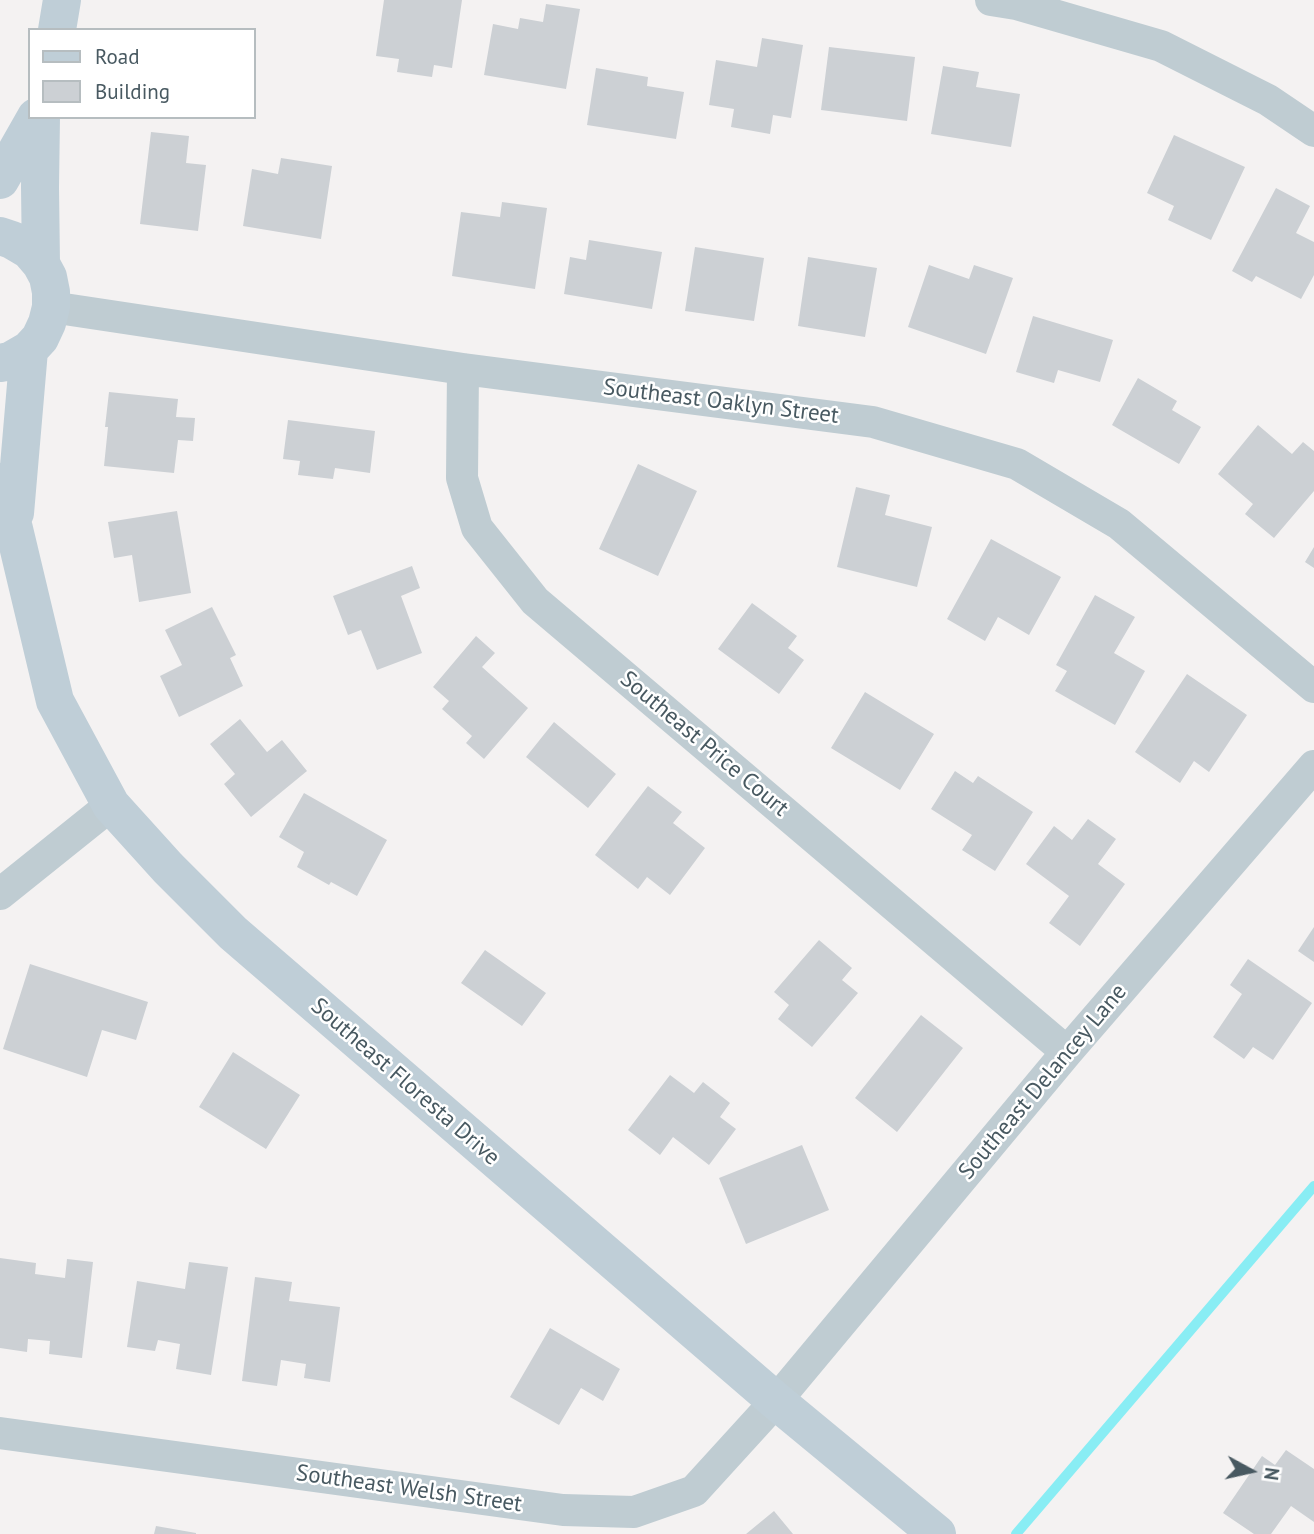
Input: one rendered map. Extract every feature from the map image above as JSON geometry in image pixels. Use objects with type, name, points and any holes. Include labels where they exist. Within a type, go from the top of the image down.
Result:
[{"type":"street","points":[[57,28],[62,0]]},
{"type":"street","points":[[990,0],[1016,4],[1161,46],[1268,100],[1314,131]]},
{"type":"street","points":[[0,180],[38,119]]},
{"type":"street","points":[[39,119],[41,264]]},
{"type":"street","points":[[0,236],[29,250],[48,277],[51,292],[51,307],[40,338],[14,357]]},
{"type":"street","name":"Southeast Oaklyn Street","points":[[51,307],[463,369],[873,422],[1017,464],[1119,524],[1314,687]]},
{"type":"street","name":"Southeast Floresta Drive","points":[[14,357],[14,529]]},
{"type":"street","name":"Southeast Price Court","points":[[463,369],[462,478],[477,528],[535,601],[1067,1052]]},
{"type":"street","name":"Southeast Floresta Drive","points":[[0,482],[14,529],[55,701],[111,804],[168,868],[233,933],[776,1401],[937,1534]]},
{"type":"street","name":"Southeast Delancey Lane","points":[[776,1401],[1067,1052],[1314,766]]},
{"type":"street","points":[[0,894],[111,804]]},
{"type":"street","name":"Southeast Welsh Street","points":[[0,1433],[564,1510],[634,1512],[694,1491],[776,1401]]},
{"type":"building","points":[[384,0],[462,0],[452,68],[434,65],[432,77],[397,72],[399,59],[376,56]]},
{"type":"building","points":[[546,4],[580,9],[566,89],[484,75],[493,24],[518,29],[520,18],[543,22]]},
{"type":"building","points":[[762,38],[803,45],[791,118],[773,115],[770,134],[731,127],[734,109],[709,105],[716,60],[757,67]]},
{"type":"building","points":[[829,47],[915,57],[907,121],[821,110]]},
{"type":"building","points":[[943,66],[979,72],[976,87],[1020,94],[1011,147],[931,134]]},
{"type":"building","points":[[596,68],[648,77],[647,86],[684,92],[676,139],[587,125]]},
{"type":"building","points":[[151,132],[189,136],[186,163],[206,165],[198,231],[140,224]]},
{"type":"building","points":[[1174,135],[1245,167],[1211,240],[1168,220],[1174,206],[1147,193]]},
{"type":"building","points":[[281,158],[332,166],[321,239],[243,226],[252,169],[278,174]]},
{"type":"building","points":[[1276,188],[1310,206],[1296,233],[1314,242],[1314,275],[1301,299],[1256,276],[1252,282],[1232,271]]},
{"type":"building","points":[[502,202],[547,208],[535,289],[452,276],[461,212],[500,217]]},
{"type":"building","points":[[589,240],[662,252],[652,309],[564,294],[570,257],[586,260]]},
{"type":"building","points":[[695,247],[764,258],[754,321],[685,311]]},
{"type":"building","points":[[808,257],[877,268],[865,337],[798,326]]},
{"type":"building","points":[[929,265],[969,279],[974,265],[1013,278],[986,354],[908,327]]},
{"type":"building","points":[[1033,316],[1113,340],[1100,382],[1058,370],[1054,383],[1016,372]]},
{"type":"building","points":[[1138,378],[1177,401],[1172,410],[1201,427],[1179,464],[1112,425]]},
{"type":"building","points":[[109,392],[178,399],[176,417],[195,418],[193,441],[178,440],[174,473],[104,466]]},
{"type":"building","points":[[288,420],[375,431],[370,473],[335,468],[333,479],[298,475],[300,461],[283,459]]},
{"type":"building","points":[[1258,425],[1292,454],[1303,442],[1314,451],[1314,491],[1274,538],[1245,514],[1253,504],[1218,474]]},
{"type":"building","points":[[638,464],[697,491],[658,576],[599,549]]},
{"type":"building","points":[[856,487],[890,495],[885,515],[932,527],[917,587],[837,567]]},
{"type":"building","points":[[177,511],[191,593],[139,602],[132,555],[114,558],[108,522]]},
{"type":"building","points":[[991,539],[1061,577],[1029,635],[998,617],[985,641],[947,619]]},
{"type":"building","points":[[1314,547],[1314,568],[1305,562]]},
{"type":"building","points":[[412,566],[420,588],[401,596],[422,653],[377,670],[361,630],[348,635],[333,596]]},
{"type":"building","points":[[1095,595],[1135,617],[1114,653],[1145,671],[1115,725],[1055,691],[1067,671],[1056,665]]},
{"type":"building","points":[[752,603],[797,636],[788,648],[804,660],[779,694],[718,649]]},
{"type":"building","points":[[212,607],[236,655],[230,658],[243,686],[179,717],[160,676],[182,665],[165,630]]},
{"type":"building","points":[[476,636],[495,653],[482,667],[528,708],[484,759],[466,743],[472,736],[442,709],[449,701],[433,687]]},
{"type":"building","points":[[1187,674],[1247,715],[1209,772],[1194,761],[1180,783],[1135,752]]},
{"type":"building","points":[[865,692],[934,734],[900,790],[831,748]]},
{"type":"building","points":[[240,719],[267,752],[282,740],[307,771],[251,817],[224,784],[235,774],[210,744]]},
{"type":"building","points":[[554,722],[616,774],[588,808],[526,757]]},
{"type":"building","points":[[955,771],[973,783],[978,776],[1033,812],[995,871],[962,850],[972,835],[931,809]]},
{"type":"building","points":[[648,786],[682,812],[673,823],[705,848],[670,895],[647,877],[638,889],[595,855]]},
{"type":"building","points":[[304,793],[387,840],[357,896],[331,882],[329,885],[297,867],[304,852],[279,837]]},
{"type":"building","points":[[1088,819],[1116,839],[1098,864],[1125,884],[1080,946],[1049,923],[1069,896],[1026,864],[1054,826],[1072,840]]},
{"type":"building","points":[[1314,927],[1314,962],[1298,951]]},
{"type":"building","points":[[819,940],[852,968],[842,980],[858,993],[812,1047],[778,1019],[789,1005],[774,992]]},
{"type":"building","points":[[485,950],[546,993],[522,1026],[461,983]]},
{"type":"building","points":[[1248,959],[1312,1003],[1273,1060],[1253,1047],[1244,1059],[1213,1037],[1242,994],[1230,985]]},
{"type":"building","points":[[30,964],[148,1002],[136,1040],[102,1030],[87,1077],[3,1049]]},
{"type":"building","points":[[921,1015],[963,1048],[897,1132],[855,1098]]},
{"type":"building","points":[[233,1052],[300,1095],[266,1149],[199,1107]]},
{"type":"building","points":[[670,1075],[694,1093],[703,1082],[730,1103],[720,1117],[736,1129],[709,1165],[673,1137],[660,1155],[628,1130]]},
{"type":"building","points":[[802,1145],[829,1210],[746,1244],[719,1178]]},
{"type":"building","points":[[0,1258],[36,1263],[35,1274],[65,1278],[67,1259],[93,1262],[82,1358],[49,1354],[50,1341],[28,1339],[27,1352],[0,1348]]},
{"type":"building","points":[[189,1262],[228,1267],[211,1375],[176,1369],[180,1344],[158,1340],[155,1351],[127,1347],[137,1281],[185,1289]]},
{"type":"building","points":[[255,1277],[292,1282],[289,1301],[340,1307],[330,1382],[304,1378],[306,1364],[281,1360],[277,1386],[242,1381]]},
{"type":"building","points":[[550,1328],[620,1369],[603,1401],[581,1388],[559,1425],[510,1397]]},
{"type":"building","points":[[1286,1450],[1314,1469],[1314,1522],[1291,1506],[1271,1534],[1254,1534],[1223,1513],[1262,1456],[1275,1465]]},
{"type":"building","points":[[774,1511],[793,1534],[746,1534]]},
{"type":"building","points":[[156,1526],[196,1533],[196,1534],[154,1534]]},
{"type":"waterway","points":[[1016,1534],[1314,1186]]}]
